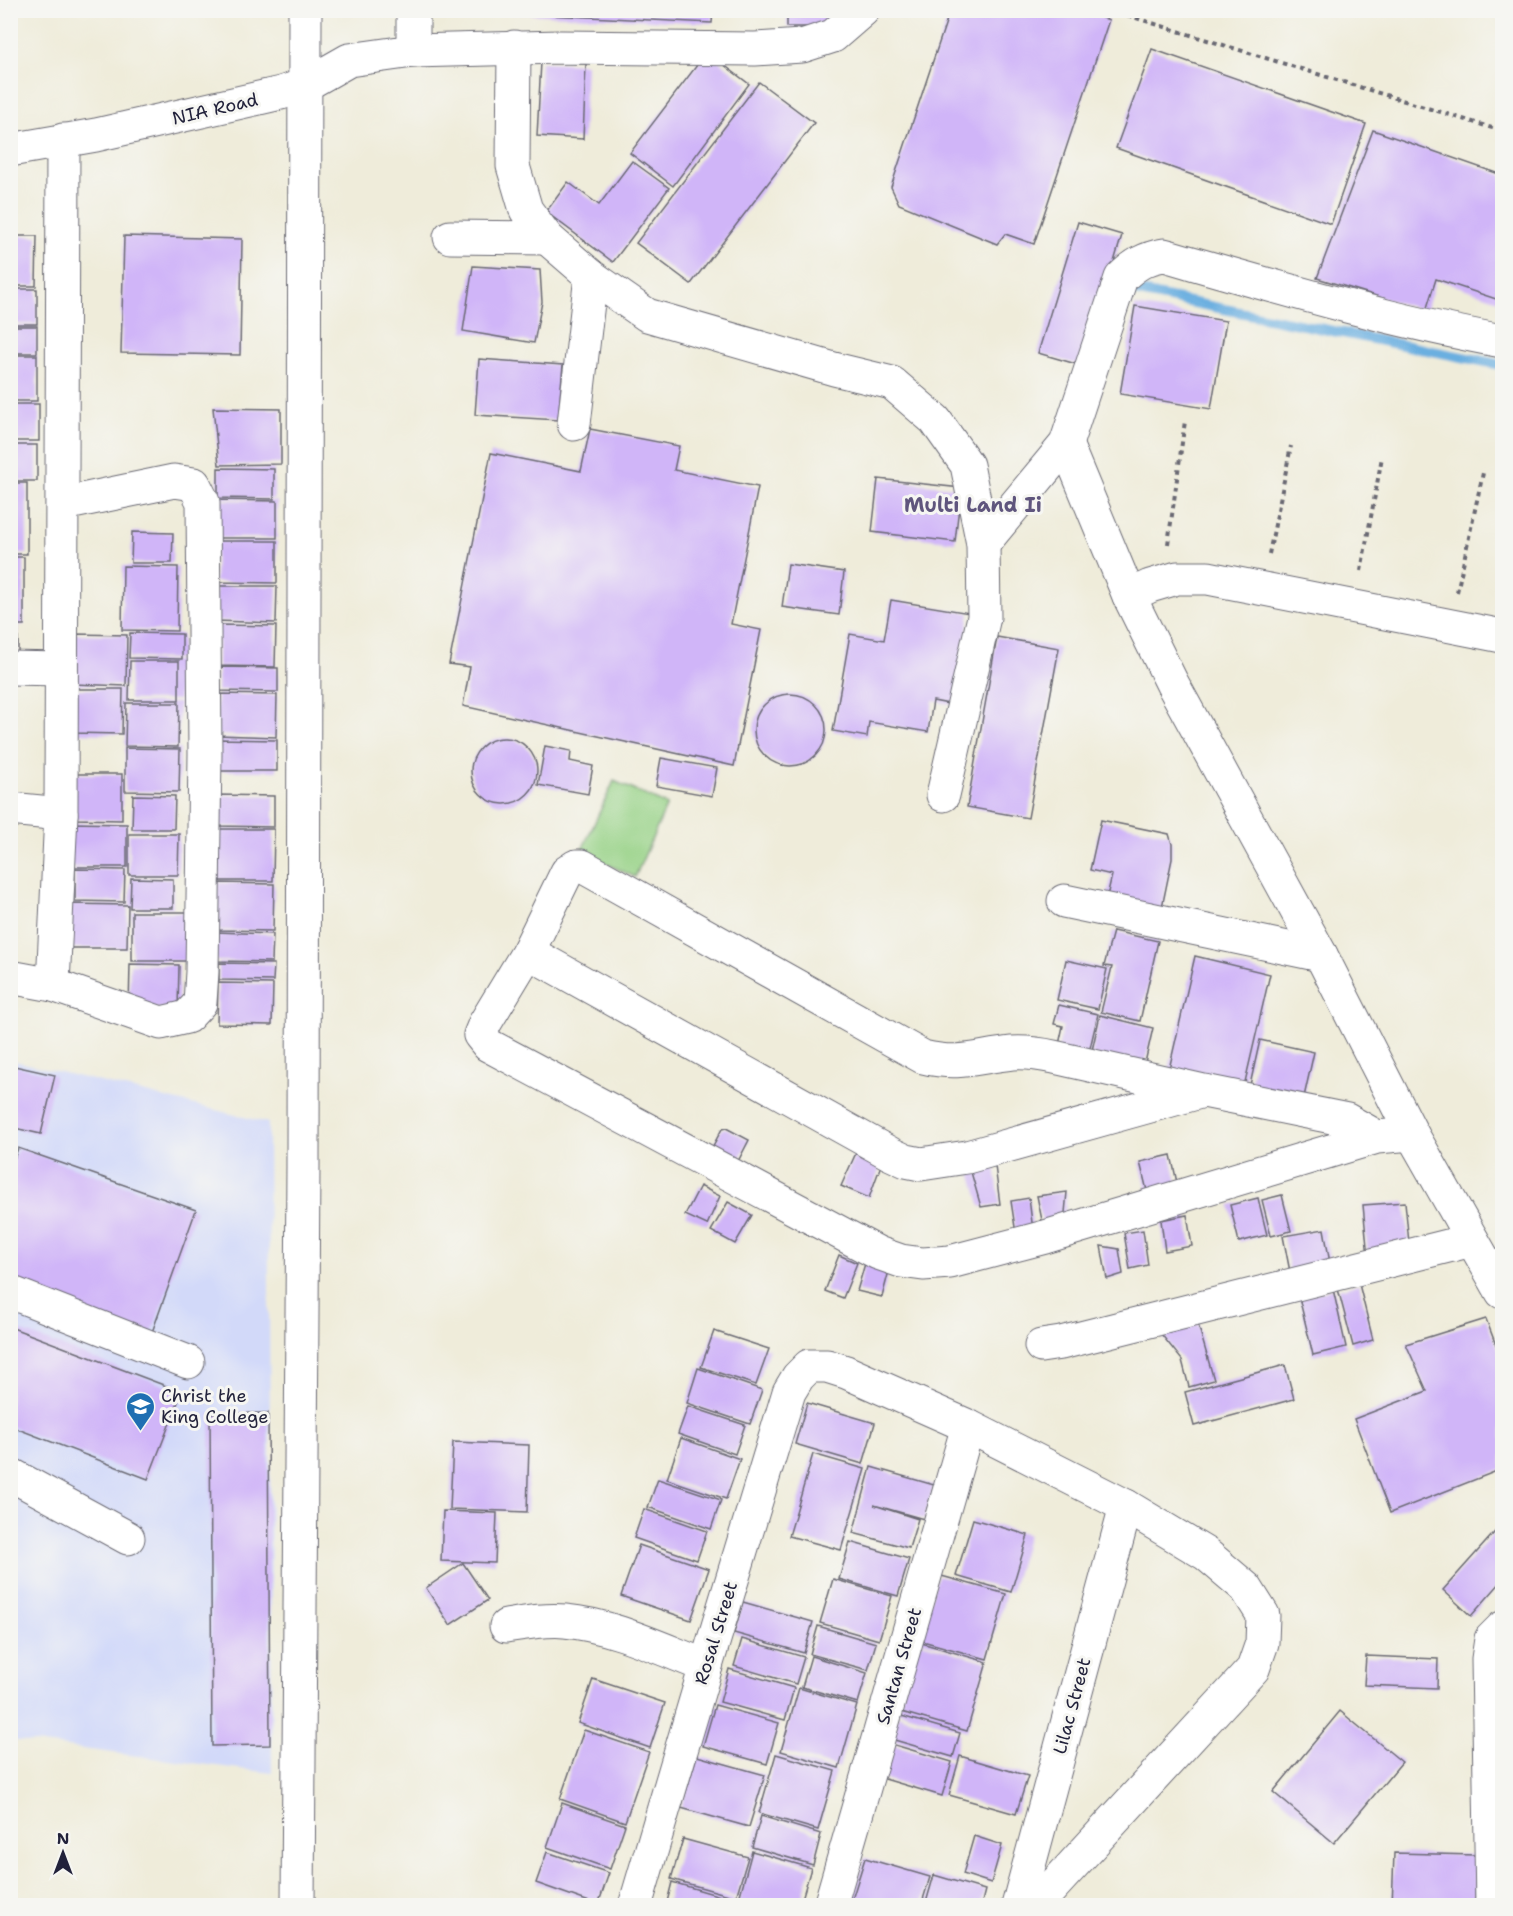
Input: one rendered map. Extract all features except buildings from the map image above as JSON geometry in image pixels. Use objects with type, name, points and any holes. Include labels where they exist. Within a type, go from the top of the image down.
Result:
[{"type":"street","points":[[298,1905],[303,1154],[305,10]]},
{"type":"street","points":[[413,10],[413,51]]},
{"type":"street","name":"NIA Road","points":[[10,150],[96,135],[281,93],[305,85],[349,60],[413,51],[514,47],[755,49],[802,46],[833,36],[863,10]]},
{"type":"street","points":[[514,47],[513,166],[526,210],[547,238],[591,276],[647,315],[813,363],[892,382],[935,420],[967,465],[983,544],[984,617],[942,795]]},
{"type":"street","points":[[53,985],[61,814],[63,140]]},
{"type":"street","points":[[450,237],[547,238]]},
{"type":"street","points":[[983,544],[1066,444],[1121,278],[1134,265],[1148,258],[1164,255],[1341,306],[1458,333],[1503,340]]},
{"type":"street","points":[[574,424],[591,276]]},
{"type":"street","points":[[1066,444],[1129,596],[1172,683],[1321,955],[1412,1134],[1503,1292]]},
{"type":"street","points":[[10,977],[53,985],[161,1023],[187,1017],[200,1003],[205,754],[203,502],[194,484],[174,481],[63,504]]},
{"type":"street","points":[[1129,596],[1150,586],[1176,578],[1208,578],[1503,636]]},
{"type":"street","points":[[10,668],[60,669]]},
{"type":"street","points":[[10,809],[61,814]]},
{"type":"street","points":[[1377,1137],[1347,1120],[1033,1053],[1013,1053],[966,1062],[944,1062],[923,1057],[582,866],[576,866],[567,872],[528,952],[480,1035],[488,1044],[878,1253],[901,1261],[923,1264],[950,1262],[977,1256],[1377,1137],[1412,1134]]},
{"type":"street","points":[[1064,901],[1321,955]]},
{"type":"street","points":[[528,952],[891,1154],[921,1164],[967,1157],[1204,1091]]},
{"type":"street","points":[[1041,1346],[1072,1341],[1472,1240]]},
{"type":"street","points":[[10,1292],[188,1362]]},
{"type":"street","name":"Rosal Street","points":[[635,1905],[789,1392],[798,1377],[809,1366],[827,1366],[846,1372],[968,1426]]},
{"type":"street","points":[[968,1426],[1126,1506],[1206,1554],[1246,1588],[1263,1615],[1262,1643],[1253,1669],[1035,1905]]},
{"type":"street","name":"Santan Street","points":[[830,1905],[968,1426]]},
{"type":"street","points":[[10,1474],[128,1538]]},
{"type":"street","name":"Lilac Street","points":[[1018,1905],[1126,1506]]},
{"type":"street","points":[[506,1626],[535,1621],[564,1620],[598,1626],[706,1666]]},
{"type":"street","points":[[1492,1905],[1488,1659],[1491,1639],[1503,1628]]},
{"type":"path","points":[[1110,10],[1503,131]]},
{"type":"path","points":[[1176,578],[1167,541],[1185,421]]},
{"type":"path","points":[[1262,589],[1291,446]]},
{"type":"path","points":[[1354,608],[1382,457]]},
{"type":"path","points":[[1449,626],[1483,473]]},
{"type":"shaded area","name":"Christ the King College","points":[[11,1060],[268,1123],[272,1773],[11,1740]]},
{"type":"green space","points":[[614,781],[667,805],[635,877],[581,852]]},
{"type":"waterway","points":[[1130,290],[1502,365]]},
{"type":"place","name":"Christ the King College","points":[[140,1432]]},
{"type":"district","name":"Multi Land Ii","points":[[973,505]]}]
